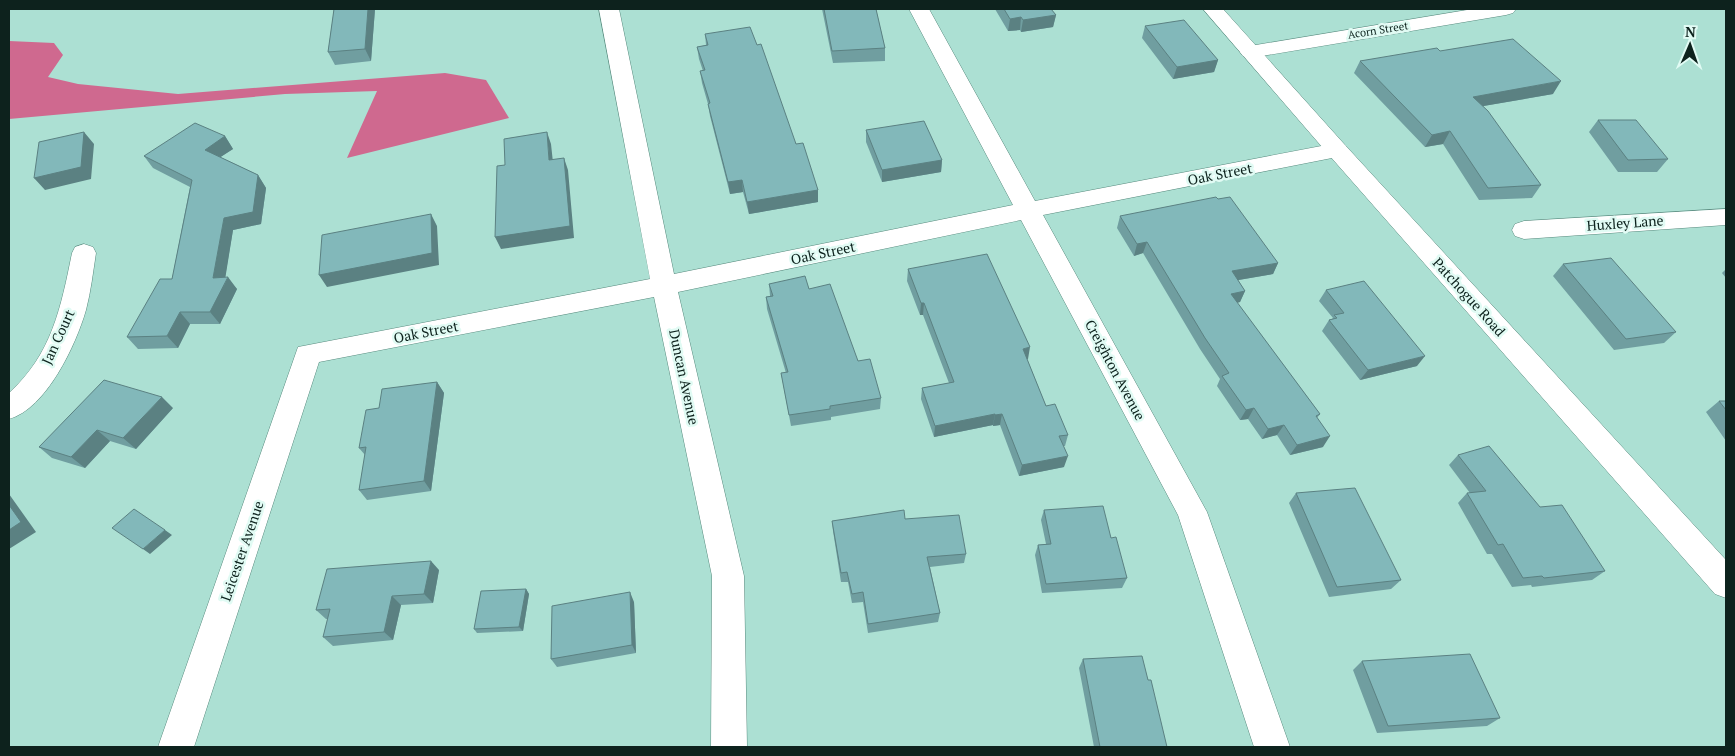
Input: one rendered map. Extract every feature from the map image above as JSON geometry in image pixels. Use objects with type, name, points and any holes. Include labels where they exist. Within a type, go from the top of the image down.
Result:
[{"type":"street","name":"Duncan Avenue","points":[[609,9],[664,286],[728,576],[729,747]]},
{"type":"street","name":"Creighton Avenue","points":[[919,9],[1192,512],[1272,747]]},
{"type":"street","name":"Patchogue Road","points":[[1213,9],[1337,150],[1726,583]]},
{"type":"street","name":"Acorn Street","points":[[1250,52],[1506,9]]},
{"type":"street","name":"Oak Street","points":[[308,354],[664,286],[1029,210],[1337,150]]},
{"type":"street","name":"Huxley Lane","points":[[1524,230],[1726,217]]},
{"type":"street","name":"Jan Court","points":[[9,408],[22,399],[51,358],[71,316],[84,253]]},
{"type":"street","name":"Leicester Avenue","points":[[176,747],[308,354]]},
{"type":"shaded area","points":[[9,41],[54,43],[63,55],[48,77],[78,84],[178,94],[445,73],[486,80],[509,118],[347,158],[377,91],[285,94],[9,119]]},
{"type":"building","points":[[334,9],[368,9],[365,49],[328,52]]},
{"type":"building","points":[[824,9],[876,9],[885,48],[832,51]]},
{"type":"building","points":[[1004,9],[1051,9],[1056,15],[1023,20],[1021,17],[1010,19]]},
{"type":"building","points":[[1184,20],[1218,60],[1177,67],[1145,26]]},
{"type":"building","points":[[750,27],[757,45],[761,44],[796,144],[803,143],[818,190],[747,202],[742,180],[728,182],[708,104],[710,103],[700,71],[705,70],[697,47],[708,45],[705,34]]},
{"type":"building","points":[[1513,39],[1561,81],[1473,97],[1488,111],[1541,185],[1488,188],[1450,131],[1432,135],[1360,61],[1437,48],[1440,51]]},
{"type":"building","points":[[1598,120],[1636,120],[1668,159],[1628,160]]},
{"type":"building","points":[[924,121],[942,160],[882,170],[866,130]]},
{"type":"building","points":[[195,123],[225,136],[205,150],[258,175],[253,212],[224,218],[213,278],[228,277],[210,312],[180,312],[167,336],[127,337],[160,279],[172,279],[192,180],[144,156]]},
{"type":"building","points":[[84,132],[81,167],[34,178],[39,142]]},
{"type":"building","points":[[547,132],[549,160],[564,158],[570,226],[495,237],[497,166],[505,165],[504,139]]},
{"type":"building","points":[[1216,197],[1218,199],[1230,197],[1278,263],[1232,271],[1245,291],[1231,294],[1320,414],[1316,416],[1330,436],[1297,445],[1284,425],[1268,429],[1254,408],[1246,410],[1222,376],[1229,373],[1205,338],[1147,242],[1137,244],[1120,216]]},
{"type":"building","points":[[431,214],[432,253],[319,275],[322,235]]},
{"type":"building","points":[[987,254],[1030,347],[1023,349],[1046,406],[1055,404],[1068,435],[1059,436],[1068,456],[1022,465],[1002,414],[935,426],[922,388],[954,382],[924,303],[921,303],[908,269]]},
{"type":"building","points":[[1611,258],[1676,332],[1626,339],[1563,264]]},
{"type":"building","points":[[805,276],[809,289],[830,284],[858,361],[870,359],[881,398],[830,406],[830,409],[789,415],[781,373],[788,372],[766,297],[773,296],[769,284]]},
{"type":"building","points":[[1364,281],[1425,356],[1368,370],[1329,320],[1337,318],[1334,315],[1344,313],[1326,290]]},
{"type":"building","points":[[104,380],[162,397],[123,438],[97,430],[71,457],[39,447]]},
{"type":"building","points":[[437,382],[424,481],[359,490],[366,447],[359,448],[366,410],[379,408],[382,389]]},
{"type":"building","points":[[1719,401],[1726,401],[1726,410]]},
{"type":"building","points":[[1489,446],[1540,507],[1562,505],[1605,571],[1544,578],[1542,576],[1523,578],[1503,544],[1498,545],[1467,493],[1486,491],[1458,455]]},
{"type":"building","points":[[1355,488],[1401,580],[1337,587],[1296,493]]},
{"type":"building","points":[[9,505],[21,522],[9,530]]},
{"type":"building","points":[[1103,506],[1111,538],[1116,537],[1127,578],[1046,584],[1038,545],[1051,544],[1044,510]]},
{"type":"building","points":[[134,509],[165,530],[143,549],[112,528]]},
{"type":"building","points":[[904,510],[905,519],[959,515],[966,554],[927,557],[940,613],[868,624],[863,592],[852,594],[847,572],[841,573],[832,521]]},
{"type":"building","points":[[431,561],[424,594],[392,596],[384,632],[323,637],[330,609],[316,610],[327,569]]},
{"type":"building","points":[[526,589],[519,627],[474,629],[481,591]]},
{"type":"building","points":[[630,592],[632,645],[551,659],[552,606]]},
{"type":"building","points":[[1470,654],[1500,718],[1388,726],[1362,661]]},
{"type":"building","points":[[1142,656],[1148,680],[1151,680],[1167,747],[1100,747],[1083,659]]}]
